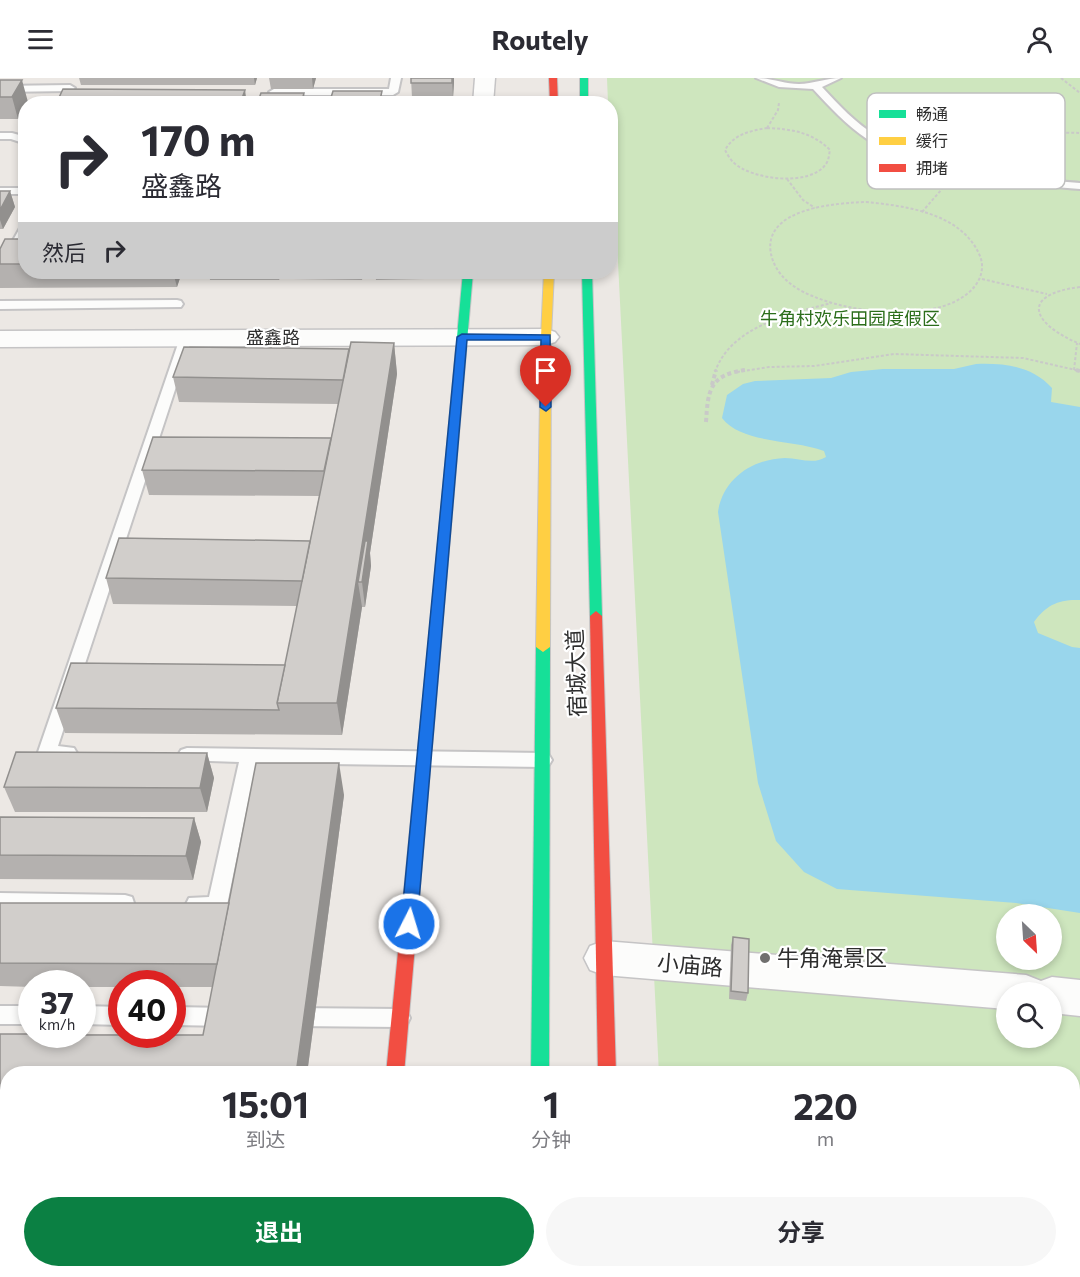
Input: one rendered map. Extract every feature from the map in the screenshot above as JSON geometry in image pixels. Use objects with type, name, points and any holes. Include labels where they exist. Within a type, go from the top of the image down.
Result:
[{"type":"main road","points":[[553,78],[554,96]]},
{"type":"main road","points":[[584,78],[584,96]]},
{"type":"main road","points":[[396,1066],[467,279]]},
{"type":"main road","name":"宿城大道","points":[[540,1066],[546,337],[549,279]]},
{"type":"main road","name":"宿城大道","points":[[587,279],[607,1066]]},
{"type":"street","points":[[484,96],[485,78]]},
{"type":"street","name":"盛鑫路","points":[[0,339],[546,337]]},
{"type":"street","name":"小庙路","points":[[604,958],[996,991]]},
{"type":"street","points":[[1062,996],[1080,998]]},
{"type":"lane","points":[[0,89],[68,92],[75,78]]},
{"type":"lane","points":[[318,96],[323,78]]},
{"type":"lane","points":[[274,92],[393,92],[396,78]]},
{"type":"lane","points":[[761,78],[781,85],[816,86],[836,78]]},
{"type":"lane","points":[[816,86],[841,116],[867,135]]},
{"type":"lane","points":[[0,136],[18,138]]},
{"type":"lane","points":[[1065,185],[1080,186]]},
{"type":"lane","points":[[0,191],[18,191]]},
{"type":"lane","points":[[0,250],[18,250]]},
{"type":"lane","points":[[0,274],[18,251]]},
{"type":"lane","points":[[0,305],[177,304]]},
{"type":"lane","points":[[83,753],[47,752],[186,338]]},
{"type":"lane","points":[[166,755],[543,760]]},
{"type":"lane","points":[[183,904],[217,905],[249,756]]},
{"type":"lane","points":[[0,902],[148,904]]},
{"type":"lane","points":[[0,1015],[18,1015]]},
{"type":"lane","points":[[186,1016],[244,1017]]},
{"type":"lane","points":[[268,1017],[400,1018]]},
{"type":"path","points":[[1061,78],[1080,93]]},
{"type":"path","points":[[767,128],[778,110],[777,98],[781,85]]},
{"type":"path","points":[[767,128],[813,136],[831,150],[831,158],[827,166],[818,172],[787,178],[751,173],[737,167],[728,159],[725,150],[728,142],[738,135],[767,128]]},
{"type":"path","points":[[1065,133],[1080,133]]},
{"type":"path","points":[[787,178],[804,200],[815,208]]},
{"type":"path","points":[[922,212],[943,189]]},
{"type":"path","points":[[866,202],[900,206],[922,212],[958,228],[976,245],[984,263],[982,279],[964,296],[938,307],[904,312],[876,312],[832,303],[801,291],[780,274],[770,256],[771,238],[783,222],[805,210],[815,208],[833,204],[866,202]]},
{"type":"path","points":[[982,279],[1013,288],[1048,294]]},
{"type":"path","points":[[1074,370],[1078,343],[1052,332],[1042,322],[1037,311],[1039,302],[1048,294],[1061,289],[1080,287]]},
{"type":"path","points":[[706,422],[708,394],[719,360],[732,345],[759,327],[794,312],[832,303]]},
{"type":"path","points":[[711,386],[720,379],[739,371],[769,367],[814,366],[894,354],[1023,358],[1080,371]]},
{"type":"green space","name":"牛角村欢乐田园度假区","points":[[607,78],[1080,78],[1080,1066],[659,1066],[618,262],[618,96],[608,96]]},
{"type":"water","points":[[976,364],[997,364],[1027,370],[1052,388],[1051,402],[1080,407],[1080,600],[1054,604],[1043,611],[1034,622],[1038,633],[1080,648],[1080,913],[1062,910],[1062,904],[1022,904],[837,889],[804,872],[776,841],[758,783],[718,512],[726,490],[741,473],[751,467],[773,459],[811,461],[826,457],[824,451],[812,447],[755,437],[731,426],[722,418],[727,395],[743,384],[755,381],[831,378],[851,372],[883,369],[954,369]]},
{"type":"building","points":[[411,78],[452,78],[452,83],[411,83]]},
{"type":"building","points":[[0,80],[22,80],[12,97],[0,97]]},
{"type":"building","points":[[63,89],[245,90],[243,96],[60,96]]},
{"type":"building","points":[[333,91],[382,91],[381,96],[331,96]]},
{"type":"building","points":[[261,93],[304,93],[303,96],[260,96]]},
{"type":"building","points":[[0,191],[10,191],[0,210]]},
{"type":"building","points":[[5,239],[18,239],[18,264],[0,264],[0,249]]},
{"type":"building","points":[[351,342],[394,343],[337,703],[277,703]]},
{"type":"building","points":[[184,347],[349,349],[343,380],[173,377]]},
{"type":"building","points":[[153,437],[331,438],[324,471],[142,470]]},
{"type":"building","points":[[119,538],[310,541],[302,581],[106,578]]},
{"type":"building","points":[[365,541],[368,541],[362,582],[358,582]]},
{"type":"building","points":[[71,663],[285,665],[277,703],[279,710],[56,708]]},
{"type":"building","points":[[16,752],[207,753],[200,788],[4,787]]},
{"type":"building","points":[[256,763],[339,763],[297,1066],[0,1066],[0,1034],[18,1034],[18,1048],[96,1048],[96,1035],[108,1035],[108,1048],[186,1048],[186,1035],[203,1035]]},
{"type":"building","points":[[0,817],[194,818],[186,856],[0,855]]},
{"type":"building","points":[[0,903],[229,903],[217,964],[0,963]]},
{"type":"building","points":[[733,937],[749,939],[748,993],[731,991]]},
{"type":"traffic: fast","points":[[584,78],[584,96]]},
{"type":"traffic: fast","points":[[439,596],[467,279]]},
{"type":"traffic: fast","points":[[587,279],[596,616]]},
{"type":"traffic: fast","points":[[540,1066],[543,647]]},
{"type":"traffic: slow","points":[[543,647],[549,279]]},
{"type":"traffic: jam","points":[[553,78],[554,96]]},
{"type":"traffic: jam","points":[[396,1066],[439,596]]},
{"type":"traffic: jam","points":[[596,616],[607,1066]]},
{"type":"place","name":"牛角淹景区","points":[[765,958]]},
{"type":"route","points":[[409,924],[462,337],[546,337],[546,407]]}]
